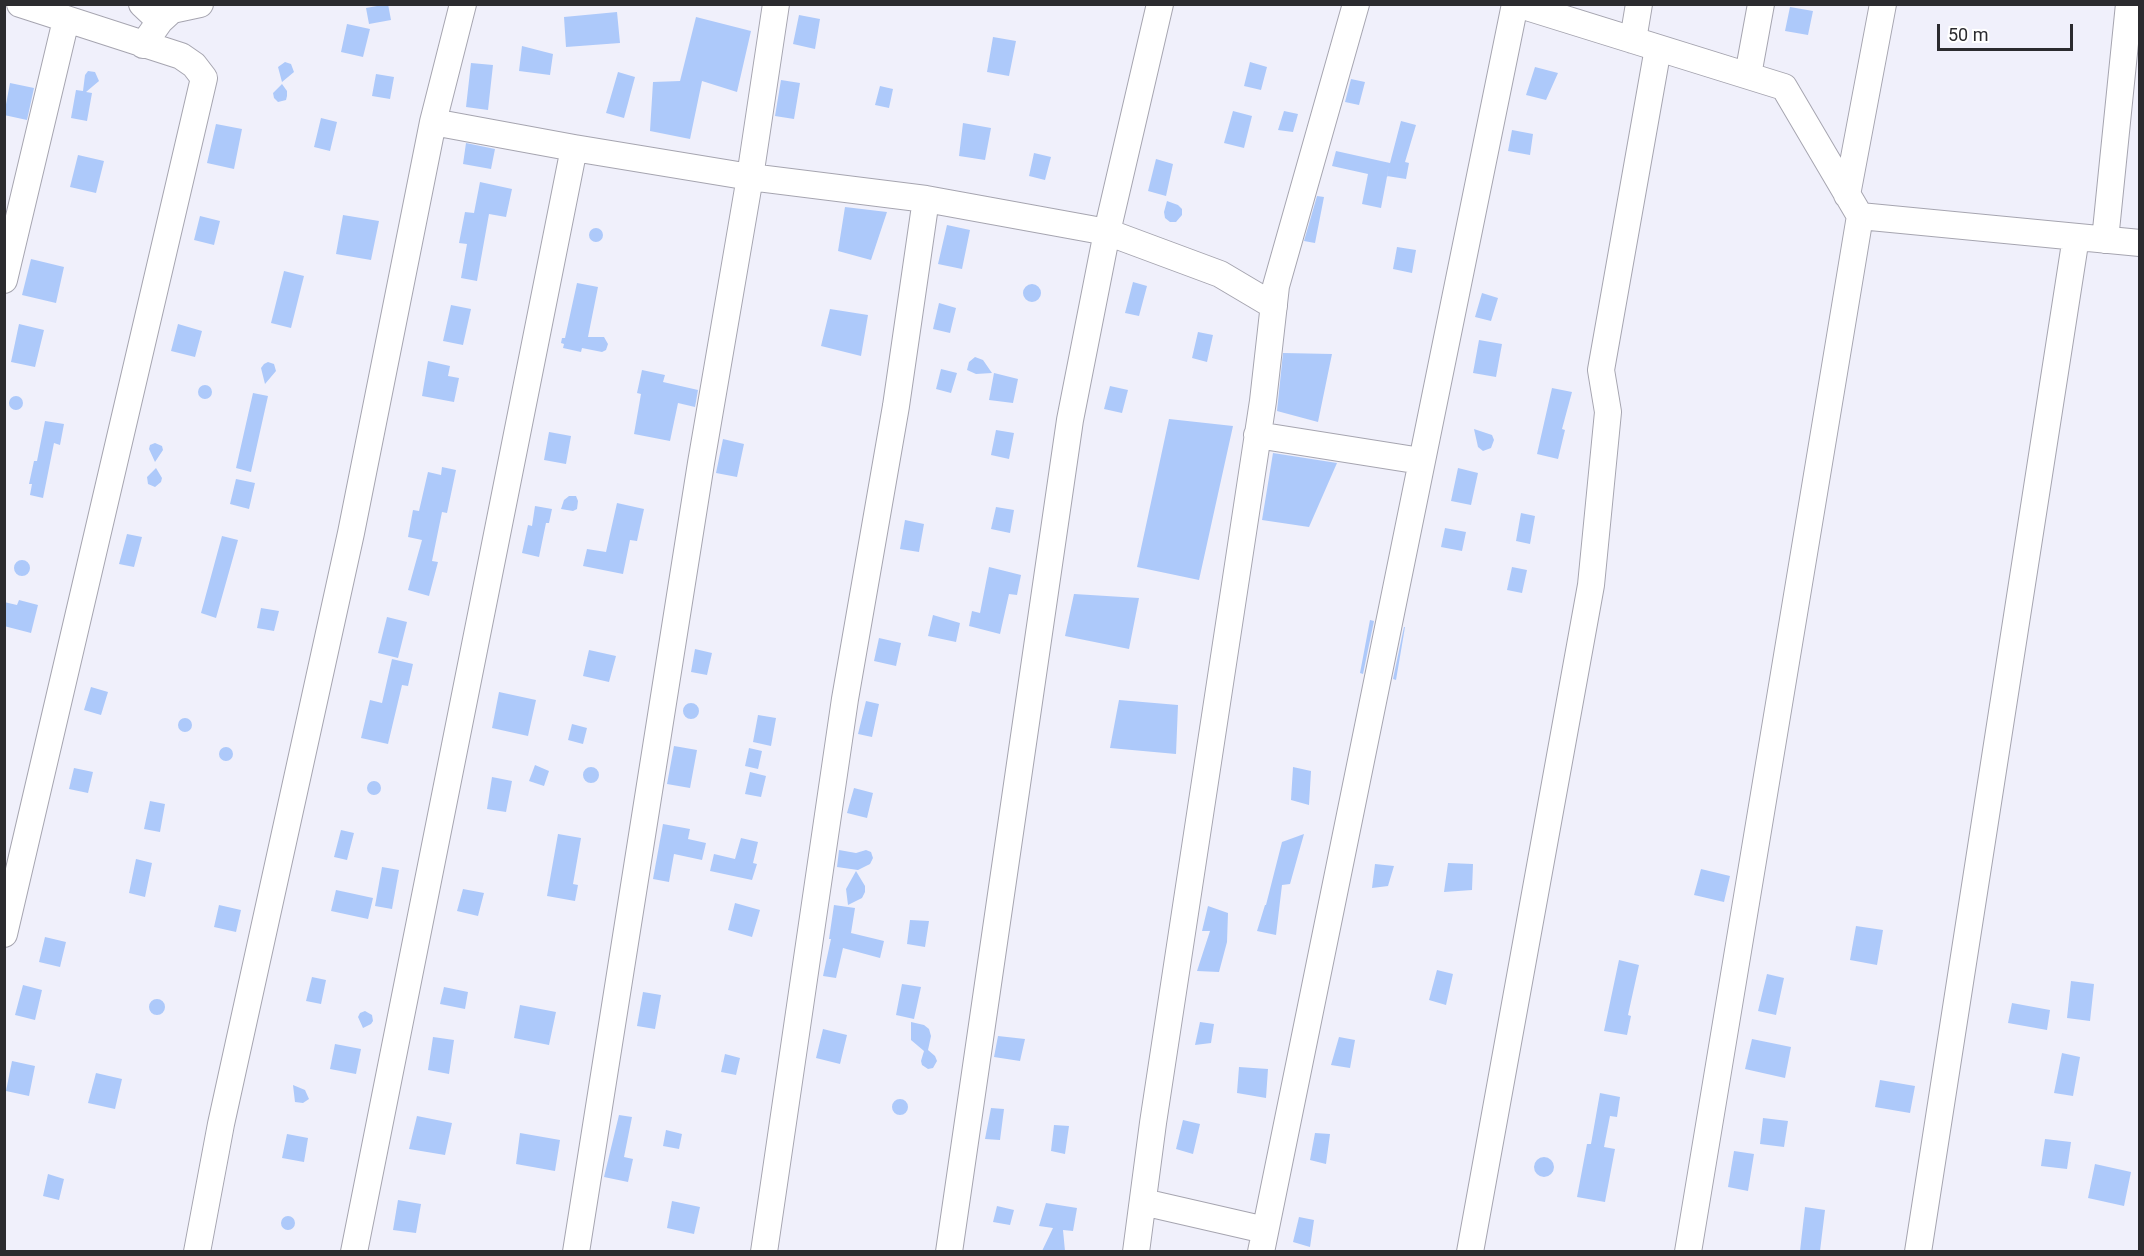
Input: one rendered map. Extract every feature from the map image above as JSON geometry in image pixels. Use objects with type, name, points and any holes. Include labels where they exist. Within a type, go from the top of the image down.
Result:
[{"type":"street","points":[[4,934],[204,78],[194,65],[181,56],[20,4]]},
{"type":"street","points":[[143,45],[151,13],[200,4]]},
{"type":"street","points":[[197,1251],[221,1124],[351,533],[433,122],[463,4]]},
{"type":"street","points":[[576,1251],[700,463],[750,177],[776,4]]},
{"type":"street","points":[[949,1251],[1070,420],[1107,232],[1160,4]]},
{"type":"street","points":[[1136,1251],[1257,435],[1276,285],[1356,4]]},
{"type":"street","points":[[1143,1202],[1263,1240],[1516,4],[1784,87],[1853,206]]},
{"type":"street","points":[[1633,40],[1639,4]]},
{"type":"street","points":[[1748,75],[1761,4]]},
{"type":"street","points":[[1688,1251],[1883,4]]},
{"type":"street","points":[[2105,240],[2129,4]]},
{"type":"street","points":[[4,279],[66,20]]},
{"type":"street","points":[[1470,1251],[1591,585],[1608,412],[1601,370],[1658,48]]},
{"type":"street","points":[[433,122],[750,177],[926,199],[1107,232],[1220,273],[1274,306]]},
{"type":"street","points":[[354,1251],[574,148]]},
{"type":"street","points":[[764,1251],[845,699],[896,406],[926,199]]},
{"type":"street","points":[[1853,206],[2076,237],[2139,243]]},
{"type":"street","points":[[1918,1251],[2076,237]]},
{"type":"street","points":[[1257,435],[1421,461]]},
{"type":"building","points":[[388,4],[391,20],[369,24],[366,8]]},
{"type":"building","points":[[1790,7],[1813,11],[1808,35],[1785,31]]},
{"type":"building","points":[[617,12],[620,43],[566,47],[564,17]]},
{"type":"building","points":[[799,15],[820,19],[815,49],[793,44]]},
{"type":"building","points":[[696,17],[751,31],[737,92],[702,81],[690,139],[650,131],[653,82],[680,81]]},
{"type":"building","points":[[347,24],[370,29],[363,57],[341,52]]},
{"type":"building","points":[[993,37],[1016,41],[1009,76],[987,72]]},
{"type":"building","points":[[522,46],[553,54],[550,75],[519,71]]},
{"type":"building","points":[[285,62],[291,64],[294,72],[282,82],[278,67]]},
{"type":"building","points":[[1250,62],[1267,67],[1261,90],[1244,86]]},
{"type":"building","points":[[471,63],[493,65],[488,110],[466,107]]},
{"type":"building","points":[[1535,67],[1558,73],[1546,100],[1526,95]]},
{"type":"building","points":[[88,71],[95,72],[99,81],[86,92],[92,93],[87,121],[71,118],[76,90],[83,91],[85,75]]},
{"type":"building","points":[[618,72],[635,77],[624,118],[606,113]]},
{"type":"building","points":[[376,74],[394,77],[390,99],[372,96]]},
{"type":"building","points":[[1351,79],[1365,82],[1359,105],[1345,102]]},
{"type":"building","points":[[781,80],[800,83],[794,119],[775,116]]},
{"type":"building","points":[[10,83],[34,88],[27,120],[4,115]]},
{"type":"building","points":[[282,84],[287,91],[287,96],[286,100],[278,102],[273,93]]},
{"type":"building","points":[[880,86],[893,89],[889,108],[875,105]]},
{"type":"building","points":[[1233,111],[1252,116],[1244,148],[1224,143]]},
{"type":"building","points":[[1284,111],[1298,114],[1293,132],[1278,130]]},
{"type":"building","points":[[321,118],[337,122],[330,151],[314,147]]},
{"type":"building","points":[[1401,121],[1416,125],[1405,162],[1409,163],[1406,179],[1387,176],[1381,208],[1362,204],[1368,174],[1332,166],[1336,151],[1390,163]]},
{"type":"building","points":[[963,123],[991,128],[985,160],[959,156]]},
{"type":"building","points":[[216,124],[242,129],[234,169],[207,163]]},
{"type":"building","points":[[1512,130],[1533,134],[1530,155],[1508,151]]},
{"type":"building","points":[[466,143],[495,149],[491,169],[463,164]]},
{"type":"building","points":[[1034,153],[1051,157],[1045,180],[1029,176]]},
{"type":"building","points":[[78,155],[104,161],[96,193],[70,187]]},
{"type":"building","points":[[1156,159],[1173,164],[1166,196],[1148,191]]},
{"type":"building","points":[[480,182],[512,189],[506,217],[489,214],[477,281],[461,278],[467,244],[459,243],[465,212],[474,213]]},
{"type":"building","points":[[1317,196],[1324,197],[1315,243],[1304,241]]},
{"type":"building","points":[[1167,201],[1182,209],[1182,215],[1176,222],[1170,222],[1165,218]]},
{"type":"building","points":[[845,207],[887,212],[871,260],[838,251]]},
{"type":"building","points":[[343,215],[379,221],[371,260],[336,254]]},
{"type":"building","points":[[200,216],[220,221],[214,245],[194,240]]},
{"type":"building","points":[[947,225],[970,230],[962,269],[938,264]]},
{"type":"building","points":[[593,228],[599,228],[603,235],[599,242],[593,242],[589,238],[589,232]]},
{"type":"building","points":[[1397,247],[1416,250],[1412,273],[1393,269]]},
{"type":"building","points":[[31,259],[64,267],[56,303],[22,295]]},
{"type":"building","points":[[284,271],[304,276],[291,328],[271,323]]},
{"type":"building","points":[[1133,282],[1147,286],[1139,316],[1125,313]]},
{"type":"building","points":[[577,283],[598,287],[588,337],[604,337],[608,344],[606,350],[602,352],[582,348],[581,352],[563,348],[564,344],[561,343],[562,338],[565,338]]},
{"type":"building","points":[[1032,284],[1038,287],[1041,293],[1038,299],[1032,302],[1026,299],[1023,293],[1026,287]]},
{"type":"building","points":[[1482,293],[1498,298],[1491,321],[1475,317]]},
{"type":"building","points":[[939,303],[956,308],[950,333],[933,329]]},
{"type":"building","points":[[451,305],[471,309],[463,345],[443,341]]},
{"type":"building","points":[[830,309],[868,315],[861,356],[821,346]]},
{"type":"building","points":[[19,324],[44,330],[35,367],[11,362]]},
{"type":"building","points":[[178,324],[202,331],[195,357],[171,351]]},
{"type":"building","points":[[1198,332],[1213,335],[1207,362],[1192,358]]},
{"type":"building","points":[[1479,340],[1502,344],[1496,377],[1473,373]]},
{"type":"building","points":[[1283,353],[1332,354],[1318,422],[1277,411]]},
{"type":"building","points":[[975,357],[983,360],[992,373],[976,374],[967,370],[969,362]]},
{"type":"building","points":[[428,361],[450,366],[448,376],[459,378],[454,402],[422,396]]},
{"type":"building","points":[[268,362],[274,364],[276,371],[265,384],[261,368]]},
{"type":"building","points":[[941,369],[957,373],[951,393],[936,389]]},
{"type":"building","points":[[642,370],[665,375],[663,382],[698,390],[695,407],[678,403],[670,441],[634,434],[641,394],[637,393]]},
{"type":"building","points":[[994,373],[1018,379],[1013,403],[989,400]]},
{"type":"building","points":[[202,385],[208,385],[212,392],[208,399],[202,399],[198,395],[198,389]]},
{"type":"building","points":[[1110,386],[1128,390],[1122,413],[1104,409]]},
{"type":"building","points":[[1552,388],[1572,392],[1562,429],[1565,430],[1558,459],[1537,454]]},
{"type":"building","points":[[253,393],[268,396],[251,472],[236,468]]},
{"type":"building","points":[[13,396],[19,396],[23,403],[19,410],[13,410],[9,406],[9,400]]},
{"type":"building","points":[[1169,419],[1233,426],[1199,580],[1137,567]]},
{"type":"building","points":[[45,421],[64,424],[60,445],[54,443],[43,498],[30,495],[32,484],[29,484],[34,461],[37,461]]},
{"type":"building","points":[[1474,429],[1492,435],[1494,440],[1491,448],[1483,451],[1478,447]]},
{"type":"building","points":[[996,430],[1014,433],[1009,459],[991,455]]},
{"type":"building","points":[[549,432],[571,436],[566,464],[544,460]]},
{"type":"building","points":[[723,439],[744,444],[737,477],[716,473]]},
{"type":"building","points":[[155,443],[162,446],[163,450],[155,462],[149,449],[150,445]]},
{"type":"building","points":[[1273,453],[1337,463],[1309,527],[1262,520]]},
{"type":"building","points":[[442,467],[456,470],[447,513],[442,512],[432,561],[438,562],[429,596],[408,590],[422,540],[408,537],[413,510],[419,511],[428,472],[441,475]]},
{"type":"building","points":[[156,468],[162,478],[155,487],[148,484],[147,477]]},
{"type":"building","points":[[1458,468],[1478,473],[1471,505],[1451,501]]},
{"type":"building","points":[[236,479],[255,483],[249,509],[230,504]]},
{"type":"building","points":[[569,496],[576,496],[578,501],[577,509],[573,511],[561,509],[564,500]]},
{"type":"building","points":[[617,503],[644,509],[637,541],[630,540],[623,574],[583,566],[587,549],[606,552]]},
{"type":"building","points":[[535,506],[552,509],[549,523],[546,523],[539,557],[522,553],[528,525],[532,526]]},
{"type":"building","points":[[996,507],[1014,510],[1010,533],[991,529]]},
{"type":"building","points":[[1521,513],[1535,516],[1530,544],[1516,541]]},
{"type":"building","points":[[905,520],[924,524],[919,552],[900,549]]},
{"type":"building","points":[[1445,528],[1466,532],[1462,551],[1441,547]]},
{"type":"building","points":[[127,534],[142,537],[134,567],[119,564]]},
{"type":"building","points":[[222,536],[238,540],[216,618],[201,613]]},
{"type":"building","points":[[22,560],[30,568],[22,576],[14,568]]},
{"type":"building","points":[[989,567],[1021,575],[1017,595],[1009,594],[1000,634],[969,626],[972,611],[980,613]]},
{"type":"building","points":[[1512,567],[1527,570],[1522,593],[1507,590]]},
{"type":"building","points":[[1074,594],[1139,598],[1129,649],[1065,636]]},
{"type":"building","points":[[19,600],[38,605],[31,633],[4,626],[4,602],[17,605]]},
{"type":"building","points":[[261,608],[279,611],[274,631],[257,628]]},
{"type":"building","points":[[933,615],[960,623],[956,642],[928,636]]},
{"type":"building","points":[[387,617],[407,622],[398,658],[378,653]]},
{"type":"building","points":[[1370,620],[1374,621],[1363,674],[1360,673]]},
{"type":"building","points":[[1405,627],[1396,680],[1393,679]]},
{"type":"building","points":[[879,638],[901,643],[896,666],[874,661]]},
{"type":"building","points":[[695,649],[712,653],[707,675],[691,672]]},
{"type":"building","points":[[589,650],[616,656],[609,682],[583,676]]},
{"type":"building","points":[[392,659],[413,664],[408,686],[402,685],[388,744],[361,738],[370,700],[382,703]]},
{"type":"building","points":[[91,687],[108,692],[101,715],[84,710]]},
{"type":"building","points":[[499,692],[536,700],[528,736],[492,728]]},
{"type":"building","points":[[1119,700],[1178,705],[1176,754],[1110,748]]},
{"type":"building","points":[[866,701],[879,704],[872,737],[858,734]]},
{"type":"building","points":[[688,703],[694,703],[699,711],[697,717],[688,719],[683,714],[683,708]]},
{"type":"building","points":[[758,715],[776,718],[771,746],[753,742]]},
{"type":"building","points":[[182,718],[188,718],[192,725],[188,732],[182,732],[178,728],[178,722]]},
{"type":"building","points":[[572,724],[587,728],[583,744],[568,740]]},
{"type":"building","points":[[674,746],[697,750],[690,788],[667,784]]},
{"type":"building","points":[[223,747],[229,747],[233,754],[229,761],[223,761],[219,757],[219,751]]},
{"type":"building","points":[[749,748],[762,751],[758,769],[745,766]]},
{"type":"building","points":[[535,765],[549,771],[544,786],[529,781]]},
{"type":"building","points":[[591,767],[597,769],[599,775],[597,781],[591,783],[585,781],[583,775],[585,769]]},
{"type":"building","points":[[1293,767],[1311,771],[1309,805],[1291,800]]},
{"type":"building","points":[[74,768],[93,772],[88,793],[69,789]]},
{"type":"building","points":[[750,772],[766,776],[761,797],[745,794]]},
{"type":"building","points":[[492,777],[512,781],[506,812],[487,809]]},
{"type":"building","points":[[371,781],[377,781],[381,788],[377,795],[371,795],[367,791],[367,785]]},
{"type":"building","points":[[854,788],[873,793],[867,818],[847,813]]},
{"type":"building","points":[[150,801],[165,804],[160,832],[144,829]]},
{"type":"building","points":[[663,824],[690,829],[688,839],[706,843],[702,860],[674,854],[669,882],[653,879]]},
{"type":"building","points":[[341,830],[354,833],[347,860],[334,857]]},
{"type":"building","points":[[558,834],[581,838],[573,884],[578,885],[575,901],[547,896]]},
{"type":"building","points":[[1304,834],[1290,884],[1282,885],[1276,935],[1257,931],[1282,842]]},
{"type":"building","points":[[741,838],[758,842],[753,863],[757,864],[752,880],[710,871],[714,854],[735,859]]},
{"type":"building","points":[[839,850],[856,853],[866,850],[871,852],[873,858],[870,864],[858,870],[837,867]]},
{"type":"building","points":[[136,859],[152,863],[145,897],[129,893]]},
{"type":"building","points":[[1448,863],[1473,864],[1472,890],[1444,892]]},
{"type":"building","points":[[1375,864],[1394,866],[1388,886],[1372,888]]},
{"type":"building","points":[[382,867],[399,870],[392,909],[375,906]]},
{"type":"building","points":[[1701,869],[1730,876],[1724,902],[1694,895]]},
{"type":"building","points":[[856,871],[865,886],[865,892],[862,898],[848,905],[846,889]]},
{"type":"building","points":[[463,889],[484,893],[478,916],[457,911]]},
{"type":"building","points":[[336,890],[373,898],[368,919],[331,911]]},
{"type":"building","points":[[735,903],[760,910],[752,937],[728,930]]},
{"type":"building","points":[[219,905],[241,910],[236,932],[214,927]]},
{"type":"building","points":[[834,905],[855,908],[851,933],[884,941],[880,958],[843,948],[836,978],[823,976],[831,939],[829,939]]},
{"type":"building","points":[[1208,906],[1228,913],[1227,942],[1219,972],[1197,971],[1210,931],[1202,931]]},
{"type":"building","points":[[910,920],[929,921],[925,947],[907,944]]},
{"type":"building","points":[[1856,926],[1883,930],[1877,965],[1850,960]]},
{"type":"building","points":[[45,937],[66,942],[60,967],[39,962]]},
{"type":"building","points":[[1619,960],[1639,965],[1628,1015],[1631,1016],[1627,1035],[1604,1031]]},
{"type":"building","points":[[1437,970],[1453,974],[1446,1005],[1429,1000]]},
{"type":"building","points":[[1767,974],[1784,978],[1776,1015],[1758,1011]]},
{"type":"building","points":[[312,977],[326,980],[321,1004],[306,1001]]},
{"type":"building","points":[[2071,981],[2094,984],[2090,1021],[2067,1018]]},
{"type":"building","points":[[902,984],[921,987],[914,1019],[896,1015]]},
{"type":"building","points":[[23,985],[42,990],[35,1020],[15,1015]]},
{"type":"building","points":[[444,987],[468,992],[465,1009],[440,1004]]},
{"type":"building","points":[[643,992],[661,995],[655,1029],[637,1026]]},
{"type":"building","points":[[157,999],[165,1007],[157,1015],[149,1007]]},
{"type":"building","points":[[2012,1003],[2050,1010],[2047,1030],[2008,1023]]},
{"type":"building","points":[[520,1005],[556,1012],[549,1045],[514,1038]]},
{"type":"building","points":[[365,1011],[372,1015],[373,1021],[363,1028],[358,1017]]},
{"type":"building","points":[[911,1022],[924,1025],[929,1029],[931,1036],[928,1050],[937,1061],[933,1068],[928,1069],[922,1065],[924,1051],[911,1040]]},
{"type":"building","points":[[1200,1022],[1214,1024],[1211,1043],[1195,1045]]},
{"type":"building","points":[[823,1029],[847,1035],[840,1064],[816,1058]]},
{"type":"building","points":[[998,1036],[1025,1039],[1020,1061],[994,1057]]},
{"type":"building","points":[[433,1037],[454,1040],[449,1074],[428,1070]]},
{"type":"building","points":[[1339,1037],[1355,1040],[1350,1068],[1331,1065]]},
{"type":"building","points":[[1752,1039],[1791,1047],[1785,1078],[1745,1069]]},
{"type":"building","points":[[335,1044],[361,1049],[356,1074],[330,1069]]},
{"type":"building","points":[[2062,1053],[2080,1057],[2073,1096],[2054,1093]]},
{"type":"building","points":[[725,1054],[740,1058],[736,1075],[721,1072]]},
{"type":"building","points":[[12,1061],[35,1066],[29,1096],[6,1091]]},
{"type":"building","points":[[1239,1067],[1268,1069],[1266,1098],[1237,1093]]},
{"type":"building","points":[[96,1073],[122,1079],[115,1109],[88,1103]]},
{"type":"building","points":[[1880,1080],[1915,1086],[1910,1113],[1875,1107]]},
{"type":"building","points":[[293,1085],[305,1090],[309,1099],[303,1103],[295,1102]]},
{"type":"building","points":[[1600,1093],[1620,1097],[1617,1117],[1610,1116],[1604,1147],[1615,1149],[1605,1202],[1577,1197],[1587,1144],[1591,1144]]},
{"type":"building","points":[[900,1099],[908,1107],[900,1115],[892,1107]]},
{"type":"building","points":[[991,1108],[1004,1109],[1000,1140],[985,1139]]},
{"type":"building","points":[[619,1115],[632,1117],[624,1157],[633,1159],[628,1182],[604,1177]]},
{"type":"building","points":[[417,1116],[452,1123],[445,1155],[409,1149]]},
{"type":"building","points":[[1763,1118],[1788,1121],[1784,1147],[1760,1144]]},
{"type":"building","points":[[1183,1120],[1200,1124],[1193,1154],[1176,1149]]},
{"type":"building","points":[[1054,1125],[1069,1126],[1065,1154],[1051,1151]]},
{"type":"building","points":[[666,1130],[682,1134],[679,1149],[663,1146]]},
{"type":"building","points":[[520,1133],[560,1140],[555,1171],[516,1164]]},
{"type":"building","points":[[1315,1133],[1330,1134],[1326,1164],[1310,1160]]},
{"type":"building","points":[[287,1134],[308,1138],[304,1162],[282,1158]]},
{"type":"building","points":[[2045,1139],[2071,1142],[2067,1169],[2041,1166]]},
{"type":"building","points":[[1734,1151],[1754,1154],[1748,1191],[1728,1187]]},
{"type":"building","points":[[1544,1157],[1551,1160],[1554,1167],[1551,1174],[1544,1177],[1537,1174],[1534,1167],[1537,1160]]},
{"type":"building","points":[[2095,1164],[2131,1172],[2124,1206],[2088,1198]]},
{"type":"building","points":[[48,1174],[64,1179],[59,1200],[43,1196]]},
{"type":"building","points":[[398,1200],[421,1204],[416,1233],[393,1230]]},
{"type":"building","points":[[672,1201],[700,1207],[694,1234],[667,1228]]},
{"type":"building","points":[[1046,1203],[1077,1208],[1073,1231],[1063,1230],[1065,1251],[1042,1251],[1053,1228],[1039,1226]]},
{"type":"building","points":[[997,1206],[1014,1210],[1010,1225],[993,1222]]},
{"type":"building","points":[[1805,1207],[1825,1210],[1820,1251],[1800,1251]]},
{"type":"building","points":[[285,1216],[291,1216],[295,1223],[291,1230],[285,1230],[281,1226],[281,1220]]},
{"type":"building","points":[[1299,1217],[1314,1220],[1310,1247],[1293,1242]]}]
